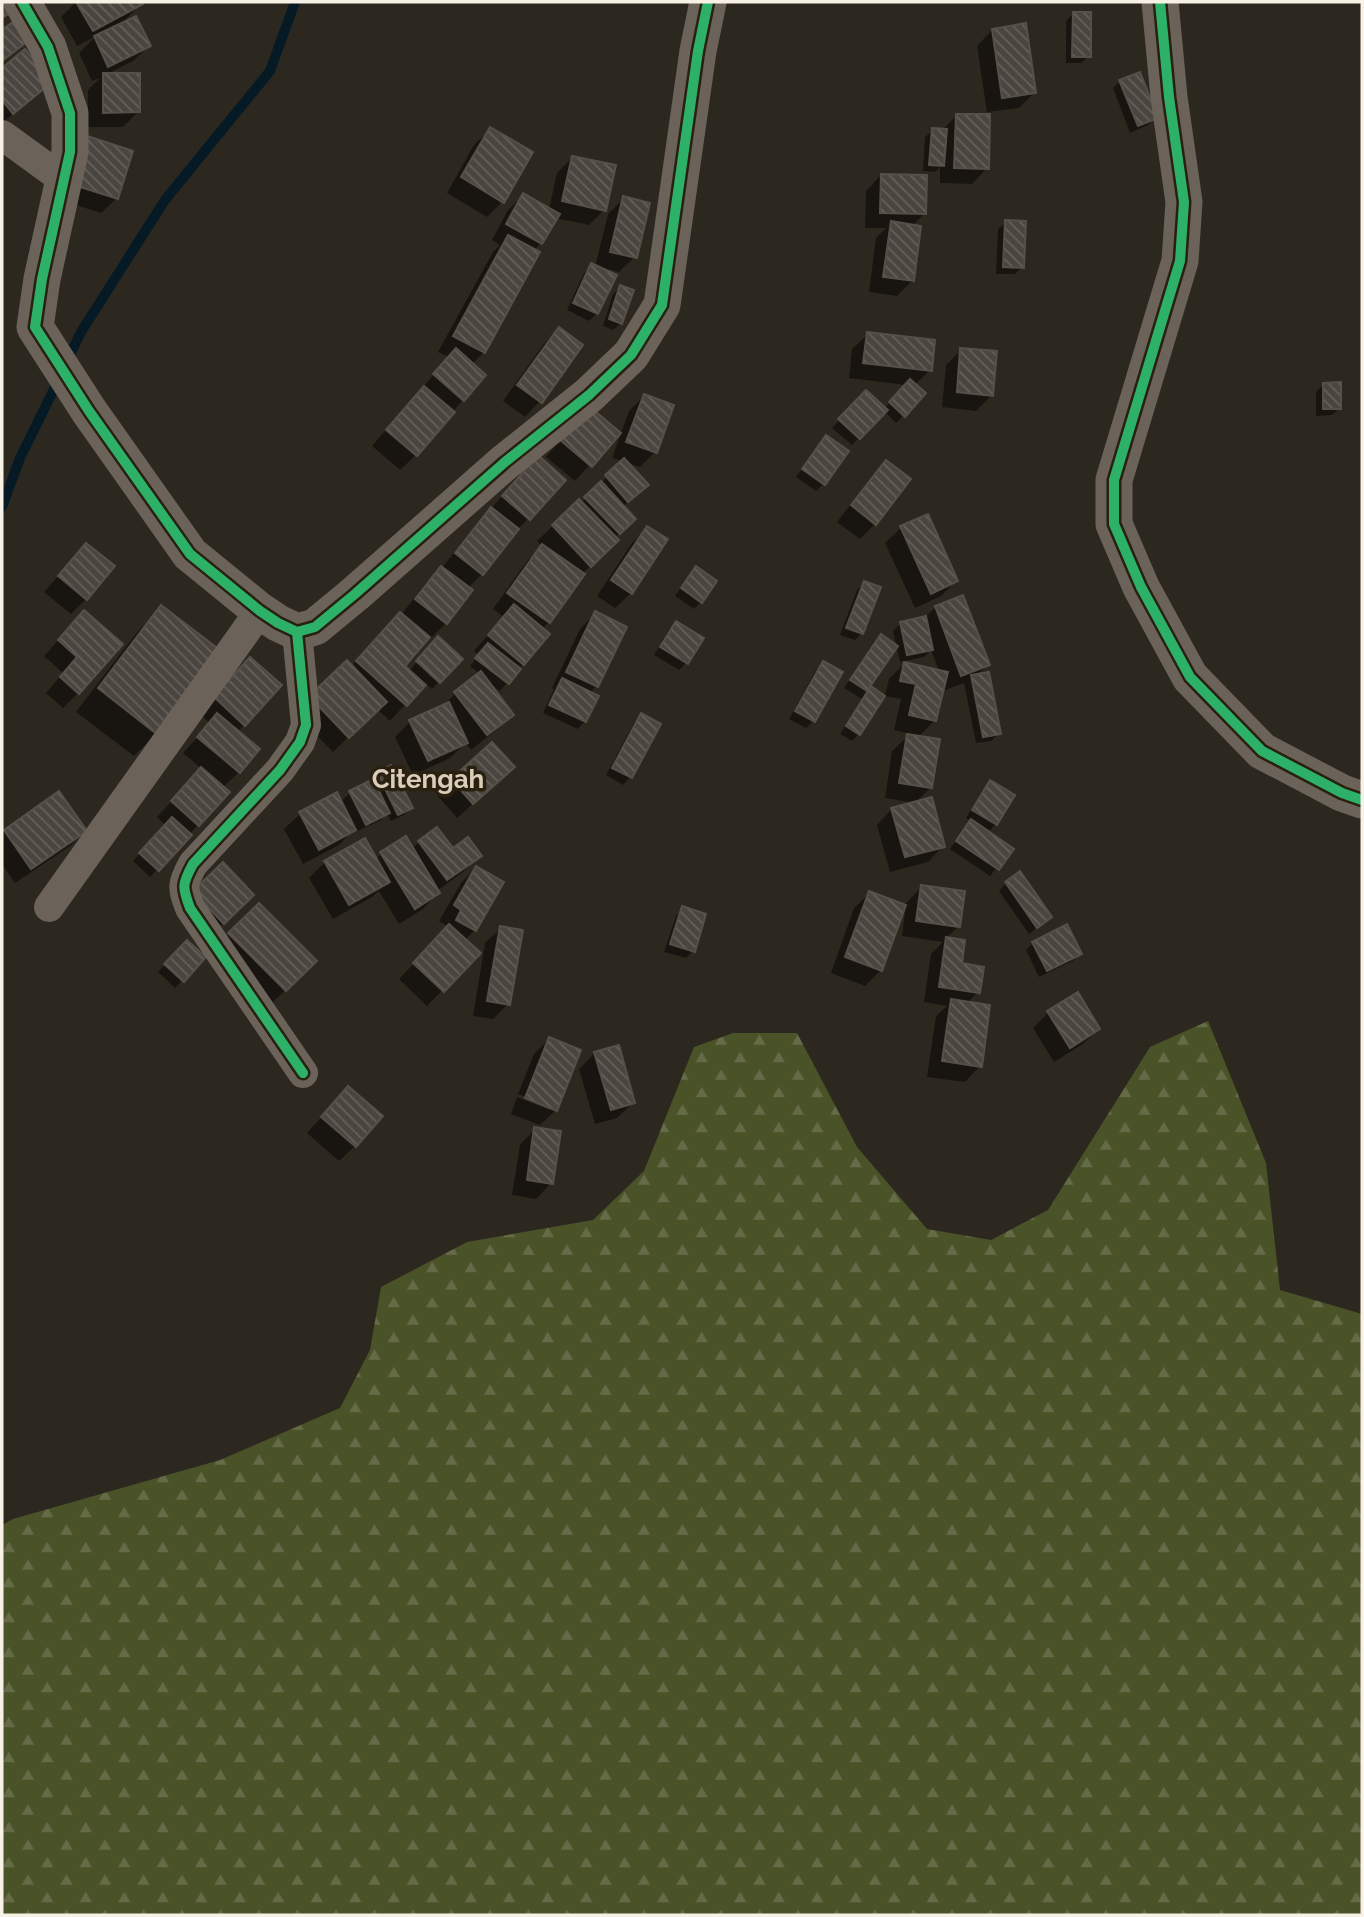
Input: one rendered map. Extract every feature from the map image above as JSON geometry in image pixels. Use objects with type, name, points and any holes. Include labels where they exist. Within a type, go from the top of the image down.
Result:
[{"type":"street","points":[[22,2],[48,47],[70,113],[70,152],[42,279],[35,327],[89,411],[190,554],[260,611],[297,632],[314,627],[355,594],[505,462],[589,396],[631,355],[662,305],[698,51],[708,2]]},
{"type":"street","points":[[1160,2],[1169,97],[1184,202],[1180,261],[1114,480],[1114,524],[1141,587],[1190,677],[1262,751],[1342,793],[1362,800]]},
{"type":"street","points":[[2,135],[64,180]]},
{"type":"street","points":[[49,908],[260,611]]},
{"type":"street","points":[[297,632],[306,725],[300,742],[280,769],[193,864],[183,881],[190,908],[303,1073]]},
{"type":"green space","points":[[1208,1021],[1266,1163],[1280,1290],[1362,1314],[1362,1915],[2,1915],[2,1525],[13,1519],[220,1460],[340,1408],[370,1350],[381,1287],[467,1242],[593,1220],[644,1171],[694,1047],[733,1033],[797,1033],[857,1147],[927,1229],[991,1240],[1048,1210],[1150,1047]]},
{"type":"building","points":[[2,2],[6,2],[12,12],[2,18]]},
{"type":"building","points":[[76,2],[142,2],[143,4],[93,31]]},
{"type":"building","points":[[1073,12],[1091,12],[1091,57],[1072,57]]},
{"type":"building","points":[[136,16],[151,46],[108,67],[94,36]]},
{"type":"building","points":[[14,21],[28,41],[2,61],[2,30]]},
{"type":"building","points":[[1026,23],[1036,93],[1002,98],[992,29]]},
{"type":"building","points":[[25,49],[52,82],[13,114],[2,100],[2,68]]},
{"type":"building","points":[[1140,72],[1158,118],[1138,126],[1119,80]]},
{"type":"building","points":[[103,73],[140,73],[140,112],[103,113]]},
{"type":"building","points":[[956,114],[990,114],[989,169],[954,168]]},
{"type":"building","points":[[490,127],[533,152],[504,203],[461,177]]},
{"type":"building","points":[[932,128],[947,129],[944,166],[929,165]]},
{"type":"building","points":[[87,136],[133,151],[118,199],[71,184]]},
{"type":"building","points":[[572,156],[616,165],[606,211],[562,201]]},
{"type":"building","points":[[881,174],[927,175],[926,214],[880,213]]},
{"type":"building","points":[[523,193],[560,214],[542,244],[506,224]]},
{"type":"building","points":[[623,196],[650,203],[637,258],[610,252]]},
{"type":"building","points":[[1005,220],[1026,221],[1024,268],[1003,267]]},
{"type":"building","points":[[891,221],[921,226],[914,281],[883,277]]},
{"type":"building","points":[[508,235],[540,252],[485,353],[453,336]]},
{"type":"building","points":[[591,263],[617,275],[598,314],[573,303]]},
{"type":"building","points":[[620,285],[634,290],[622,324],[609,319]]},
{"type":"building","points":[[559,327],[583,345],[542,403],[517,385]]},
{"type":"building","points":[[867,332],[935,340],[932,371],[863,363]]},
{"type":"building","points":[[456,348],[486,375],[464,401],[433,374]]},
{"type":"building","points":[[960,348],[997,351],[993,396],[957,392]]},
{"type":"building","points":[[910,379],[926,393],[905,417],[889,402]]},
{"type":"building","points":[[1341,382],[1341,409],[1323,409],[1323,383]]},
{"type":"building","points":[[424,386],[455,412],[417,456],[386,430]]},
{"type":"building","points":[[866,390],[888,410],[860,439],[838,419]]},
{"type":"building","points":[[644,394],[674,405],[657,453],[626,442]]},
{"type":"building","points":[[589,406],[621,433],[592,467],[560,440]]},
{"type":"building","points":[[826,435],[849,451],[825,485],[802,469]]},
{"type":"building","points":[[538,455],[566,480],[530,520],[502,496]]},
{"type":"building","points":[[624,458],[649,485],[628,502],[605,475]]},
{"type":"building","points":[[886,460],[911,479],[876,525],[851,505]]},
{"type":"building","points":[[601,481],[636,519],[620,534],[584,497]]},
{"type":"building","points":[[579,499],[619,540],[591,567],[552,525]]},
{"type":"building","points":[[491,507],[519,529],[483,575],[455,553]]},
{"type":"building","points":[[928,514],[958,581],[931,594],[900,526]]},
{"type":"building","points":[[647,526],[668,539],[632,594],[611,580]]},
{"type":"building","points":[[86,543],[115,566],[87,600],[58,576]]},
{"type":"building","points":[[542,544],[585,574],[550,623],[507,593]]},
{"type":"building","points":[[441,566],[473,590],[447,624],[415,599]]},
{"type":"building","points":[[696,566],[717,581],[702,603],[681,588]]},
{"type":"building","points":[[864,581],[881,587],[863,634],[846,628]]},
{"type":"building","points":[[963,595],[990,665],[961,676],[935,606]]},
{"type":"building","points":[[514,604],[550,634],[524,665],[488,635]]},
{"type":"building","points":[[161,605],[221,651],[158,735],[98,688]]},
{"type":"building","points":[[84,610],[123,644],[79,694],[60,677],[77,657],[58,640]]},
{"type":"building","points":[[595,611],[627,627],[598,687],[566,672]]},
{"type":"building","points":[[400,612],[430,637],[405,666],[426,685],[407,706],[356,661]]},
{"type":"building","points":[[926,616],[933,650],[907,655],[900,622]]},
{"type":"building","points":[[676,621],[704,638],[688,664],[660,647]]},
{"type":"building","points":[[881,634],[898,646],[867,691],[850,680]]},
{"type":"building","points":[[438,636],[463,659],[440,683],[416,661]]},
{"type":"building","points":[[488,643],[521,669],[509,684],[475,658]]},
{"type":"building","points":[[250,657],[282,685],[245,726],[214,697]]},
{"type":"building","points":[[347,660],[387,702],[349,738],[309,696]]},
{"type":"building","points":[[823,661],[843,672],[815,722],[795,711]]},
{"type":"building","points":[[904,662],[948,672],[936,721],[909,715],[916,684],[900,681]]},
{"type":"building","points":[[481,671],[514,715],[487,735],[454,692]]},
{"type":"building","points":[[989,672],[1001,734],[983,737],[971,675]]},
{"type":"building","points":[[562,678],[599,696],[586,722],[549,705]]},
{"type":"building","points":[[871,686],[885,696],[860,735],[846,726]]},
{"type":"building","points":[[449,702],[468,743],[428,761],[409,720]]},
{"type":"building","points":[[217,713],[260,749],[240,773],[197,737]]},
{"type":"building","points":[[641,713],[661,724],[632,778],[612,768]]},
{"type":"building","points":[[907,734],[940,739],[932,788],[899,783]]},
{"type":"building","points":[[492,742],[515,767],[473,804],[451,779]]},
{"type":"building","points":[[391,765],[413,808],[398,815],[377,773]]},
{"type":"building","points":[[201,767],[230,792],[199,826],[171,801]]},
{"type":"building","points":[[373,779],[390,813],[366,825],[349,791]]},
{"type":"building","points":[[990,780],[1015,795],[997,825],[972,810]]},
{"type":"building","points":[[59,791],[87,831],[31,869],[4,830]]},
{"type":"building","points":[[337,792],[356,830],[319,850],[299,812]]},
{"type":"building","points":[[932,797],[945,847],[905,857],[891,808]]},
{"type":"building","points":[[172,817],[192,835],[159,871],[139,853]]},
{"type":"building","points":[[971,819],[1014,849],[999,870],[956,841]]},
{"type":"building","points":[[437,827],[453,848],[468,837],[482,856],[447,880],[418,841]]},
{"type":"building","points":[[406,836],[440,893],[415,909],[380,852]]},
{"type":"building","points":[[365,838],[390,882],[349,905],[324,861]]},
{"type":"building","points":[[223,862],[254,895],[224,924],[193,891]]},
{"type":"building","points":[[476,866],[504,882],[476,931],[456,920],[461,910],[454,905]]},
{"type":"building","points":[[1020,871],[1052,917],[1037,928],[1005,882]]},
{"type":"building","points":[[921,885],[965,891],[960,927],[916,921]]},
{"type":"building","points":[[869,891],[906,905],[882,971],[845,957]]},
{"type":"building","points":[[259,903],[317,961],[286,991],[228,933]]},
{"type":"building","points":[[682,906],[706,914],[695,952],[670,944]]},
{"type":"building","points":[[449,924],[481,953],[444,992],[413,963]]},
{"type":"building","points":[[1067,924],[1082,954],[1047,971],[1032,942]]},
{"type":"building","points":[[500,926],[523,930],[510,1005],[487,1001]]},
{"type":"building","points":[[946,937],[965,940],[962,963],[984,967],[980,993],[939,987]]},
{"type":"building","points":[[187,940],[206,957],[184,982],[164,964]]},
{"type":"building","points":[[1078,992],[1100,1029],[1070,1048],[1047,1011]]},
{"type":"building","points":[[951,999],[990,1005],[982,1067],[942,1061]]},
{"type":"building","points":[[549,1037],[581,1050],[557,1111],[525,1098]]},
{"type":"building","points":[[619,1045],[635,1103],[611,1110],[594,1052]]},
{"type":"building","points":[[348,1086],[383,1116],[356,1147],[321,1117]]},
{"type":"building","points":[[534,1127],[561,1131],[553,1184],[527,1180]]},
{"type":"waterway","points":[[67,361],[81,332],[165,200],[270,71],[295,2]]},
{"type":"waterway","points":[[2,507],[20,458],[59,379]]},
{"type":"cycle path","points":[[22,2],[48,47],[70,113],[70,152],[42,279],[35,327],[89,411],[190,554],[260,611],[297,632],[315,627],[355,594],[505,462],[589,395],[631,355],[662,305],[698,51],[708,2]]},
{"type":"cycle path","points":[[1160,2],[1169,97],[1184,202],[1180,261],[1114,480],[1114,524],[1141,587],[1190,677],[1262,751],[1342,793],[1362,800]]},
{"type":"cycle path","points":[[297,632],[306,725],[300,742],[280,770],[193,864],[184,886],[190,908],[303,1073]]},
{"type":"district","name":"Citengah","points":[[428,779]]}]
